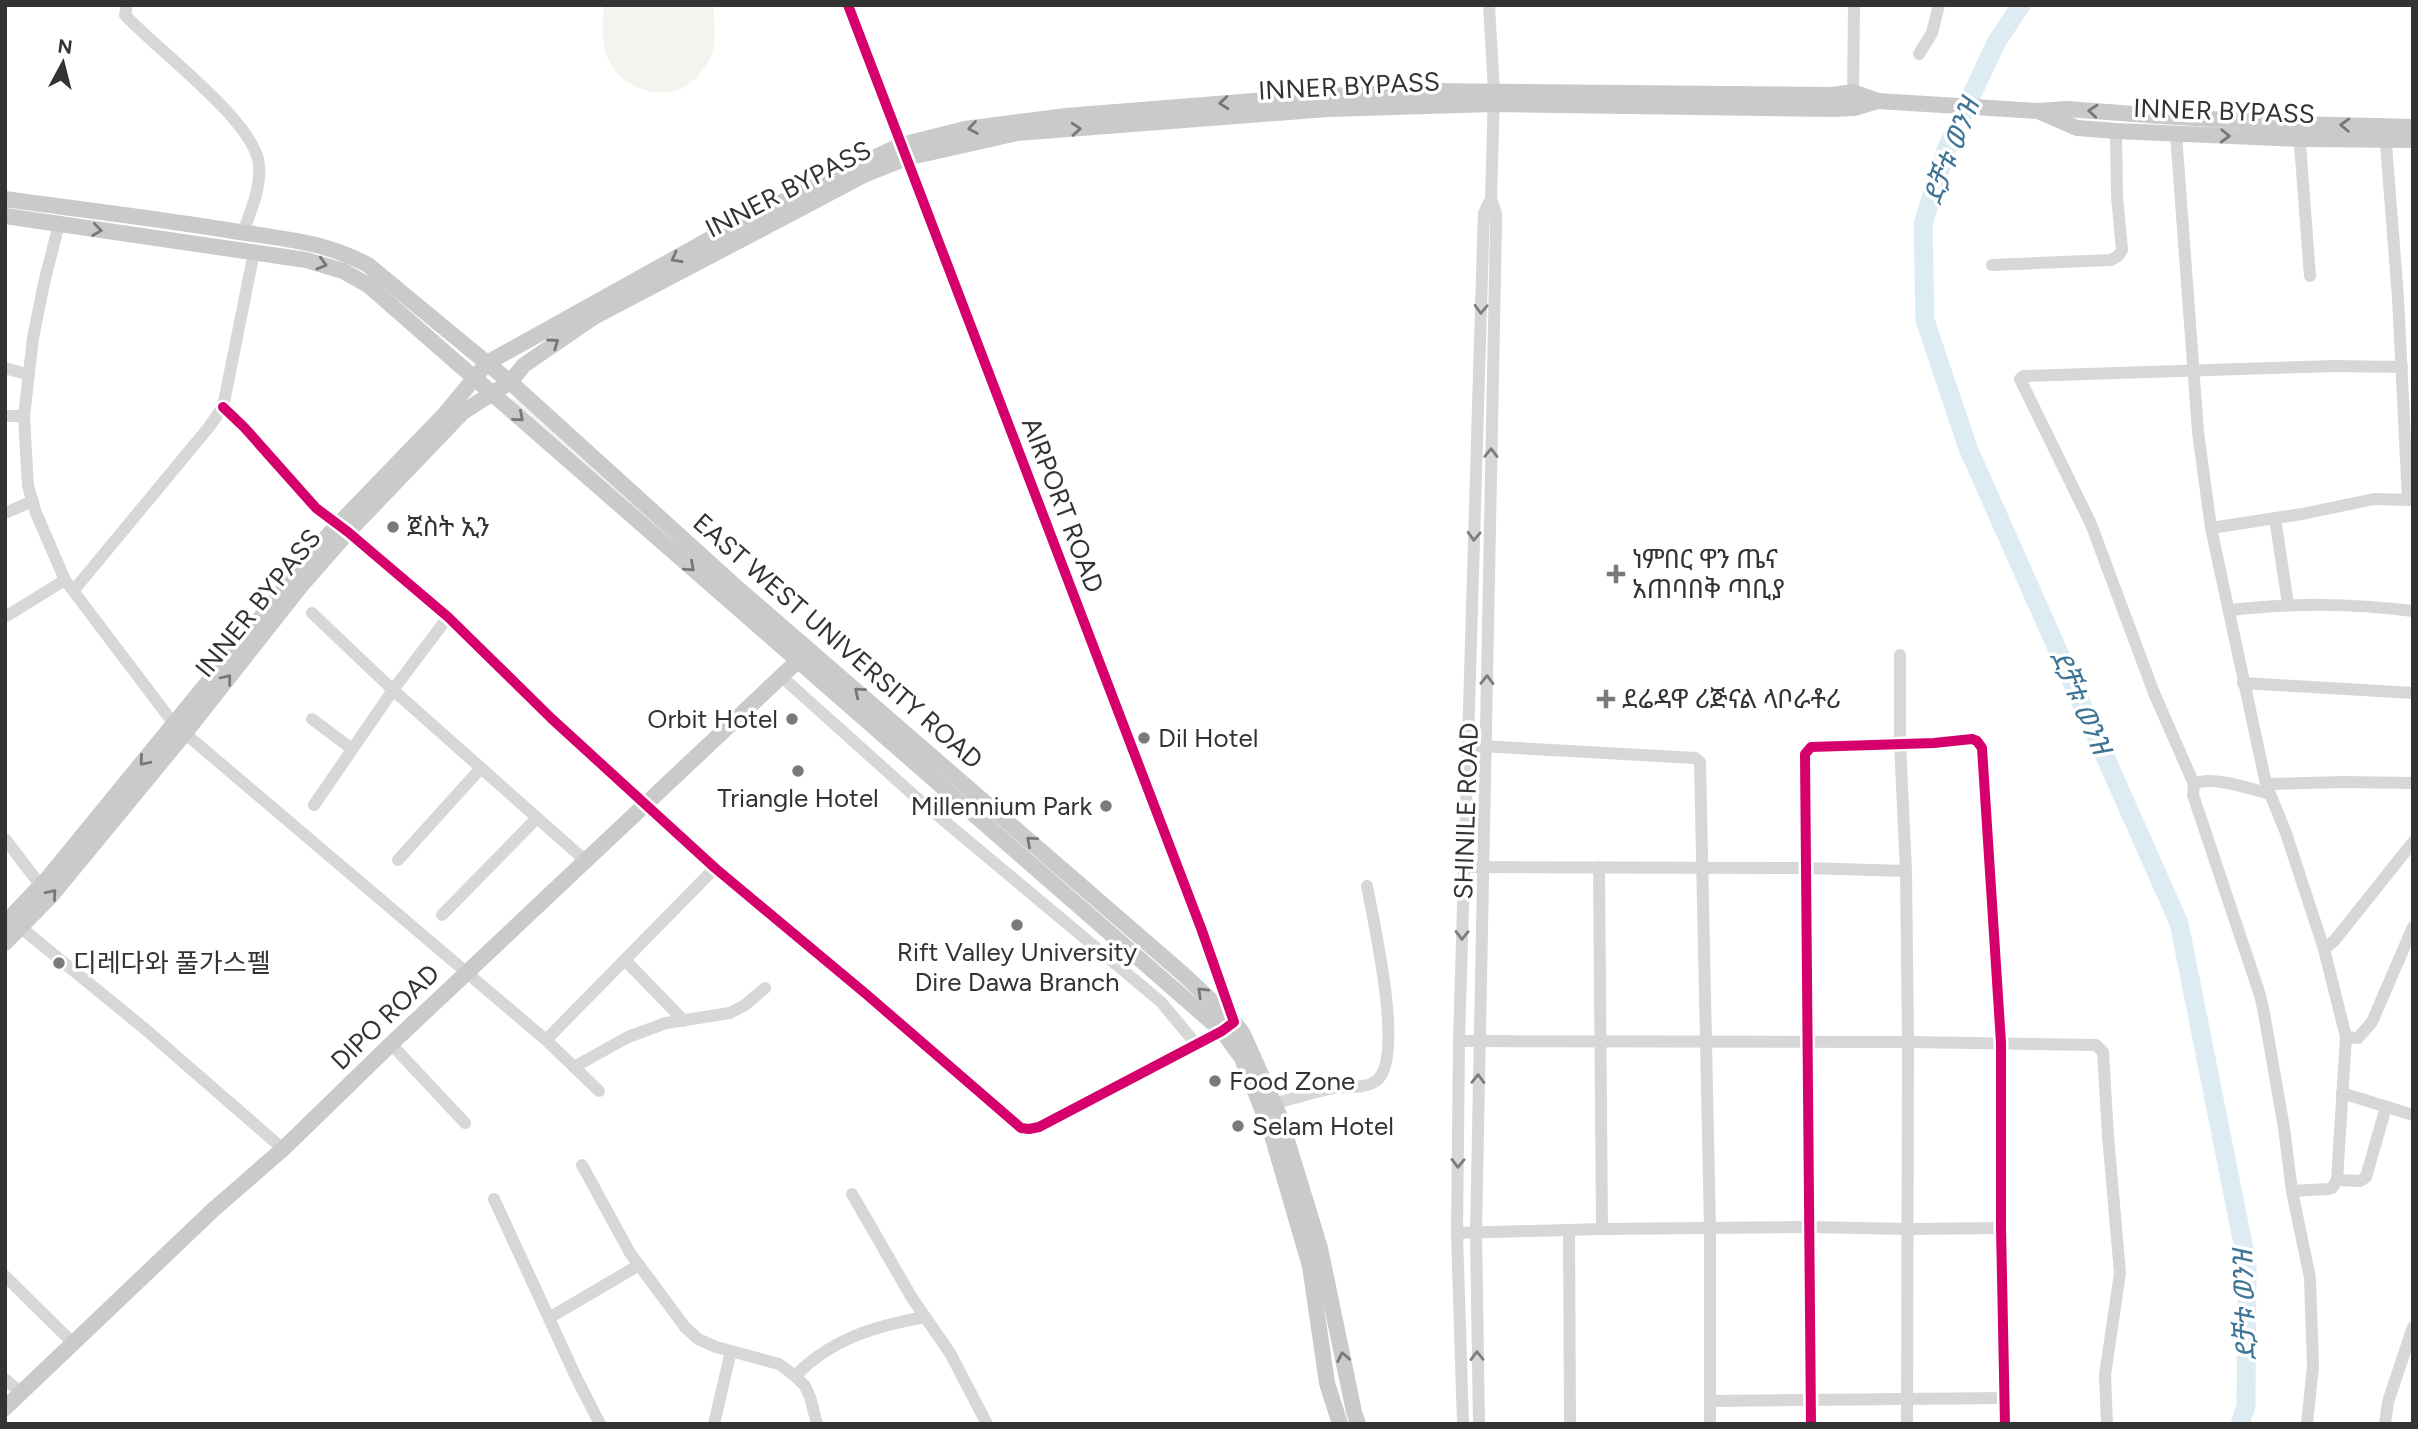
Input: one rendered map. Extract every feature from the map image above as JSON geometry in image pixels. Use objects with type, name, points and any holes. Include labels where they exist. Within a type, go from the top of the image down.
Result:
[{"type":"main road","name":"INNER BYPASS","points":[[12,923],[180,729],[300,587],[343,529],[487,363],[744,220],[904,152],[1017,133],[1327,103],[1494,98],[1878,101],[2038,111],[2067,109],[2299,131]]},
{"type":"main road","name":"INNER BYPASS","points":[[2038,111],[2077,128],[2176,134],[2299,131],[2386,133],[2413,140]]},
{"type":"main road","name":"INNER BYPASS","points":[[2386,133],[2413,127]]},
{"type":"main road","name":"INNER BYPASS","points":[[343,529],[463,412],[510,382],[524,365],[594,317],[904,152]]},
{"type":"main road","name":"EAST WEST UNIVERSITY ROAD","points":[[5,199],[303,242],[344,252],[368,265],[510,382],[724,577],[896,747],[1228,1026],[1243,1034],[1326,1271],[1358,1424]]},
{"type":"main road","name":"EAST WEST UNIVERSITY ROAD","points":[[5,216],[320,263],[360,281],[804,656],[907,734],[1183,974],[1228,1026]]},
{"type":"main road","name":"DIPO ROAD","points":[[5,1408],[804,656]]},
{"type":"main road","name":"INNER BYPASS","points":[[5,943],[12,923],[41,886],[180,729]]},
{"type":"main road","points":[[896,747],[907,734]]},
{"type":"main road","name":"EAST WEST UNIVERSITY ROAD","points":[[1269,1106],[1310,1266],[1327,1383],[1340,1424]]},
{"type":"street","points":[[127,5],[125,15],[229,112],[252,146],[259,166],[258,182],[253,208],[243,232]]},
{"type":"street","name":"AIRPORT ROAD","points":[[848,5],[1196,915],[1228,1026]]},
{"type":"street","name":"SHINILE ROAD","points":[[1479,1424],[1476,1232],[1496,224],[1496,213],[1491,199],[1494,98],[1489,5]]},
{"type":"street","points":[[1853,100],[1854,5]]},
{"type":"street","points":[[1919,54],[1933,33],[1939,5]]},
{"type":"street","points":[[1992,265],[2111,260],[2118,256],[2122,250],[2116,197],[2116,131]]},
{"type":"street","points":[[2299,131],[2310,276]]},
{"type":"street","points":[[2211,528],[2374,499],[2411,500],[2386,133]]},
{"type":"street","points":[[2176,134],[2193,371],[2201,460],[2211,528],[2268,789],[2286,833],[2324,948],[2346,1037],[2337,1180],[2335,1185],[2328,1189],[2292,1191]]},
{"type":"street","name":"SHINILE ROAD","points":[[1463,1424],[1457,1233],[1459,1041],[1484,213],[1491,199]]},
{"type":"street","points":[[59,224],[44,283],[24,416],[28,486],[69,585],[180,729],[546,1040],[599,1091]]},
{"type":"street","points":[[5,617],[69,585],[209,427],[223,407],[254,253]]},
{"type":"street","points":[[2398,298],[2413,299]]},
{"type":"street","points":[[2307,1424],[2312,1366],[2310,1278],[2292,1191],[2284,1128],[2260,995],[2193,794],[2194,784],[2154,693],[2091,524],[2020,380],[2023,376],[2334,366],[2402,367]]},
{"type":"street","points":[[5,368],[29,375]]},
{"type":"street","points":[[223,407],[316,508],[448,617],[552,719],[715,868],[1021,1128],[1039,1127],[1228,1026]]},
{"type":"street","points":[[5,416],[24,416]]},
{"type":"street","points":[[5,513],[33,502]]},
{"type":"street","points":[[2275,518],[2288,604]]},
{"type":"street","points":[[2230,610],[2288,604],[2357,604],[2413,611]]},
{"type":"street","points":[[312,613],[393,690],[586,862]]},
{"type":"street","points":[[314,805],[393,690],[448,617]]},
{"type":"street","points":[[1900,655],[1908,1042],[1908,1424]]},
{"type":"street","points":[[782,677],[918,799],[1161,1002],[1196,1044]]},
{"type":"street","points":[[2243,682],[2413,693]]},
{"type":"street","points":[[312,719],[352,750]]},
{"type":"street","points":[[1811,1424],[1805,754],[1811,747],[1972,739],[1982,748],[2001,1043],[2005,1424]]},
{"type":"street","points":[[1468,746],[1697,759],[1701,767],[1710,1229],[1710,1424]]},
{"type":"street","points":[[398,860],[481,768]]},
{"type":"street","points":[[2194,784],[2214,781],[2268,789],[2343,782],[2413,783]]},
{"type":"street","points":[[442,915],[537,818]]},
{"type":"street","points":[[5,839],[41,886]]},
{"type":"street","points":[[2324,948],[2334,941],[2407,860],[2413,842]]},
{"type":"street","points":[[1464,867],[1906,871]]},
{"type":"street","points":[[1599,867],[1602,1229]]},
{"type":"street","points":[[546,1040],[715,868]]},
{"type":"street","points":[[1269,1106],[1335,1088],[1366,1085],[1377,1080],[1383,1072],[1389,1035],[1387,1002],[1367,886]]},
{"type":"street","points":[[12,923],[145,1029],[283,1149]]},
{"type":"street","points":[[2346,1037],[2358,1038],[2372,1022],[2413,927]]},
{"type":"street","points":[[625,960],[684,1020]]},
{"type":"street","points":[[574,1067],[628,1037],[666,1023],[730,1013],[745,1006],[765,988]]},
{"type":"street","points":[[1459,1041],[1808,1041],[2095,1045],[2103,1052],[2120,1273],[2105,1376],[2106,1424]]},
{"type":"street","points":[[391,1044],[464,1123]]},
{"type":"street","points":[[2342,1093],[2413,1115]]},
{"type":"street","points":[[2337,1180],[2360,1181],[2366,1177],[2386,1107]]},
{"type":"street","points":[[582,1165],[639,1265],[685,1327],[698,1339],[779,1364],[805,1386],[817,1424]]},
{"type":"street","points":[[852,1194],[925,1317],[950,1353],[987,1424]]},
{"type":"street","points":[[549,1318],[495,1199],[600,1424]]},
{"type":"street","points":[[1457,1233],[1808,1227],[2001,1228]]},
{"type":"street","points":[[1569,1230],[1570,1424]]},
{"type":"street","points":[[549,1318],[639,1265]]},
{"type":"street","points":[[5,1276],[74,1344]]},
{"type":"street","points":[[795,1376],[813,1358],[833,1346],[882,1325],[925,1317]]},
{"type":"street","points":[[2385,1424],[2388,1402],[2413,1327]]},
{"type":"street","points":[[714,1424],[732,1351]]},
{"type":"street","points":[[5,1379],[21,1393]]},
{"type":"street","points":[[1710,1401],[2005,1398]]},
{"type":"shaded area","points":[[604,5],[714,5],[714,43],[710,59],[702,71],[681,89],[657,92],[638,88],[615,71],[607,56],[603,35]]},
{"type":"shaded area","points":[[512,399],[520,401],[793,647],[512,403]]},
{"type":"waterway","name":"ደቻቱ ወንዝ","points":[[2021,5],[1996,43],[1946,150],[1923,224],[1925,320],[1968,448],[2179,923],[2247,1264],[2246,1406],[2240,1424]]},
{"type":"cycle path","points":[[223,407],[316,508],[448,617],[552,719],[715,868],[1021,1128],[1039,1127],[1222,1031],[1234,1022],[1201,928],[848,5]]},
{"type":"cycle path","points":[[1811,1424],[1805,754],[1811,747],[1934,743],[1972,739],[1982,748],[2001,1043],[2005,1424]]},
{"type":"place","name":"ጀስት ኢን","points":[[393,527]]},
{"type":"place","name":"ነምበር ዋን ጤና አጠባበቅ ጣቢያ","points":[[1616,574]]},
{"type":"place","name":"ደሬዳዋ ሪጅናል ላቦራቶሪ","points":[[1606,699]]},
{"type":"place","name":"Orbit Hotel","points":[[792,719]]},
{"type":"place","name":"Dil Hotel","points":[[1144,738]]},
{"type":"place","name":"Triangle Hotel","points":[[798,771]]},
{"type":"place","name":"Millennium Park","points":[[1106,806]]},
{"type":"place","name":"Rift Valley University Dire Dawa Branch","points":[[1017,925]]},
{"type":"place","name":"디레다와 풀가스펠","points":[[59,963]]},
{"type":"place","name":"Food Zone","points":[[1215,1081]]},
{"type":"place","name":"Selam Hotel","points":[[1238,1126]]}]
